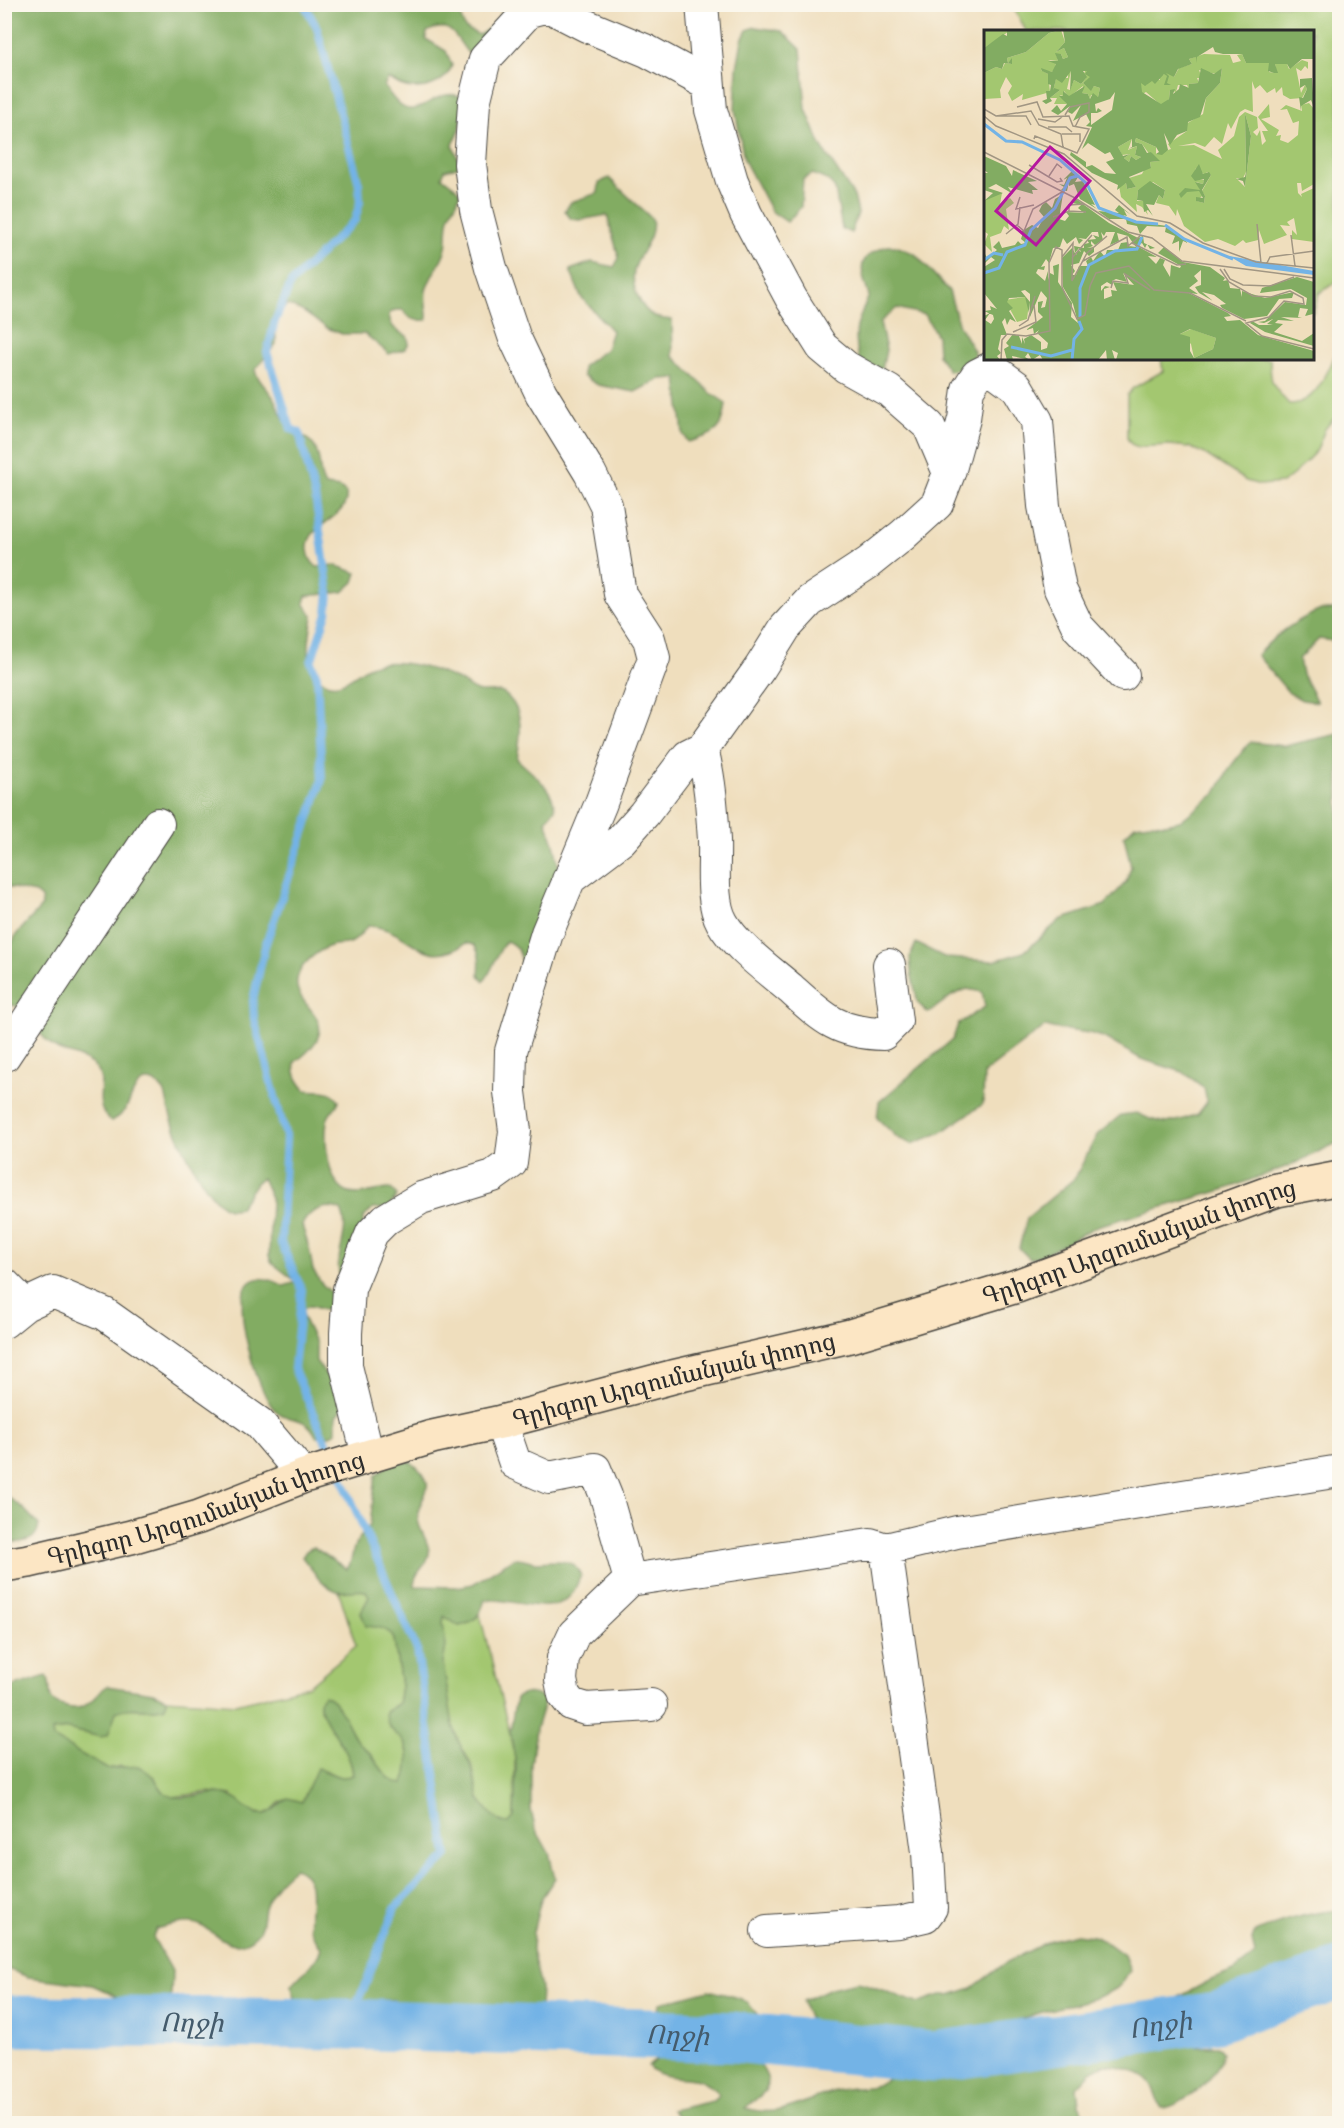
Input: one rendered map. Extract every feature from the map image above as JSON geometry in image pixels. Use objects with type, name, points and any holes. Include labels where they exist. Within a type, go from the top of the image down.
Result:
[{"type":"street","points":[[702,4],[711,110],[732,181],[746,214],[791,298],[822,347],[846,367],[889,391],[929,426],[949,473]]},
{"type":"street","points":[[368,1456],[346,1366],[349,1289],[372,1233],[386,1219],[421,1198],[494,1176],[511,1163],[515,1131],[510,1092],[511,1051],[546,933],[601,803],[654,658],[649,639],[620,594],[606,505],[590,473],[541,393],[513,336],[491,268],[476,210],[470,164],[478,81],[485,59],[506,34],[529,11],[548,6],[587,26],[647,51],[708,84]]},
{"type":"street","points":[[567,880],[621,840],[688,756],[702,749],[760,668],[785,628],[810,601],[868,563],[903,536],[937,504],[949,473],[964,419],[968,388],[977,375],[992,368],[1017,387],[1037,421],[1044,506],[1060,590],[1078,627],[1123,675]]},
{"type":"street","points":[[702,749],[707,766],[714,838],[715,896],[721,921],[734,939],[824,1019],[864,1033],[883,1034],[896,1021],[889,965]]},
{"type":"street","points":[[4,1056],[158,824]]},
{"type":"street","name":"Գրիգոր Արզումանյան փողոց","points":[[4,1565],[119,1540],[199,1517],[304,1476],[432,1437],[501,1422],[672,1377],[849,1336],[1017,1286],[1277,1190],[1340,1178]]},
{"type":"street","points":[[11,1303],[52,1292],[105,1314],[259,1423],[304,1476]]},
{"type":"street","points":[[501,1422],[515,1463],[549,1478],[595,1469],[606,1496],[630,1580]]},
{"type":"street","points":[[651,1705],[586,1709],[571,1704],[564,1695],[561,1680],[563,1658],[574,1634],[630,1580],[870,1545],[886,1549],[957,1533],[1340,1472]]},
{"type":"street","points":[[767,1931],[899,1922],[925,1916],[931,1908],[928,1852],[886,1549]]},
{"type":"green space","points":[[5,5],[456,5],[465,28],[479,35],[492,26],[508,5],[530,5],[484,56],[468,53],[448,29],[435,29],[427,32],[426,39],[446,51],[452,65],[449,72],[431,86],[407,87],[388,79],[384,86],[398,103],[408,109],[415,109],[447,95],[456,95],[466,100],[460,129],[453,145],[461,166],[445,170],[442,177],[460,193],[449,218],[444,254],[426,291],[427,320],[413,319],[403,310],[395,310],[389,314],[392,325],[407,336],[409,343],[405,349],[389,354],[365,334],[342,334],[327,328],[302,311],[288,305],[276,318],[276,344],[255,370],[286,422],[314,446],[325,486],[340,488],[346,493],[341,510],[320,527],[309,541],[309,555],[317,567],[334,565],[357,573],[354,582],[343,592],[306,596],[304,603],[313,617],[309,651],[316,676],[322,681],[337,684],[376,664],[408,664],[440,673],[477,691],[499,692],[506,695],[514,704],[519,719],[517,759],[541,781],[553,801],[555,809],[546,821],[554,843],[560,874],[514,991],[512,984],[519,973],[521,960],[517,949],[506,941],[484,981],[479,975],[479,956],[474,945],[466,943],[451,951],[438,953],[427,951],[383,928],[368,926],[352,942],[334,945],[319,952],[305,964],[299,973],[297,985],[300,995],[319,1023],[319,1034],[312,1047],[295,1062],[295,1074],[305,1090],[329,1092],[339,1101],[327,1121],[327,1150],[332,1172],[342,1189],[349,1193],[360,1194],[391,1189],[397,1195],[389,1208],[373,1209],[363,1218],[363,1226],[340,1278],[338,1269],[344,1236],[344,1219],[341,1210],[330,1207],[318,1209],[309,1215],[302,1225],[313,1270],[321,1283],[338,1299],[338,1307],[334,1309],[327,1310],[310,1306],[303,1309],[303,1317],[316,1344],[316,1361],[338,1391],[345,1405],[336,1416],[336,1432],[330,1436],[316,1436],[307,1424],[286,1417],[275,1410],[261,1386],[248,1347],[242,1308],[244,1293],[249,1283],[261,1278],[284,1286],[297,1282],[272,1263],[269,1256],[271,1198],[262,1178],[239,1208],[226,1208],[209,1192],[192,1165],[173,1124],[164,1091],[156,1083],[149,1081],[138,1085],[124,1111],[111,1121],[101,1108],[101,1080],[95,1067],[51,1045],[22,1007],[5,1004],[4,955],[16,935],[42,906],[41,898],[35,893],[4,886]]},
{"type":"green space","points":[[1009,5],[1339,5],[1339,280],[1319,293],[1314,310],[1314,30],[1025,30],[1016,12]]},
{"type":"green space","points":[[755,27],[782,31],[801,49],[806,109],[821,146],[854,196],[858,213],[851,233],[842,229],[835,189],[829,181],[813,174],[803,179],[801,207],[787,222],[771,211],[744,160],[735,109],[737,68],[742,40],[747,30]]},
{"type":"green space","points":[[609,178],[652,219],[651,233],[636,264],[633,277],[641,302],[649,313],[672,320],[673,356],[711,393],[726,403],[720,426],[705,437],[688,442],[683,434],[677,378],[660,379],[635,392],[598,385],[583,376],[583,366],[606,349],[612,331],[581,297],[570,270],[592,262],[614,267],[619,258],[607,215],[580,220],[571,219],[565,211],[571,202],[598,193],[599,183]]},
{"type":"green space","points":[[888,246],[896,246],[915,254],[949,291],[959,326],[974,351],[973,361],[968,368],[949,371],[938,355],[937,336],[925,315],[897,308],[880,322],[886,350],[882,370],[859,360],[856,342],[857,327],[869,296],[862,271],[863,265],[870,254]]},
{"type":"green space","points":[[1339,346],[1339,413],[1325,429],[1317,450],[1282,483],[1260,485],[1246,481],[1205,454],[1189,447],[1169,445],[1138,447],[1131,444],[1127,438],[1127,395],[1133,388],[1163,371],[1161,360],[1270,360],[1273,384],[1289,404],[1299,403],[1315,392],[1327,374]]},
{"type":"green space","points":[[1321,610],[1339,610],[1339,642],[1319,639],[1299,659],[1302,674],[1317,702],[1302,700],[1289,693],[1257,655],[1287,628]]},
{"type":"green space","points":[[1339,734],[1339,1142],[1291,1165],[1226,1189],[1097,1226],[1044,1255],[1030,1259],[1019,1248],[1027,1218],[1075,1178],[1097,1135],[1121,1115],[1137,1113],[1166,1123],[1198,1114],[1207,1102],[1204,1088],[1183,1072],[1141,1059],[1103,1037],[1044,1027],[984,1073],[983,1104],[940,1133],[912,1144],[898,1138],[877,1118],[879,1102],[953,1039],[958,1024],[985,1007],[982,992],[967,989],[953,995],[928,1013],[918,1003],[911,973],[910,957],[916,943],[946,958],[994,961],[1024,952],[1060,920],[1105,905],[1126,882],[1131,867],[1124,836],[1135,825],[1180,821],[1216,793],[1231,766],[1250,742],[1284,746]]},
{"type":"green space","points":[[394,1461],[411,1462],[426,1479],[426,1492],[420,1504],[418,1519],[429,1554],[426,1563],[416,1577],[415,1586],[457,1587],[473,1584],[514,1558],[536,1562],[563,1561],[573,1565],[581,1575],[572,1594],[562,1602],[542,1606],[485,1600],[479,1614],[469,1623],[459,1626],[444,1616],[443,1623],[446,1646],[443,1663],[453,1725],[458,1741],[472,1768],[479,1799],[501,1822],[509,1823],[514,1817],[516,1764],[510,1731],[516,1698],[530,1694],[545,1699],[536,1729],[531,1765],[531,1810],[535,1828],[549,1853],[555,1878],[541,1899],[533,1932],[532,1950],[541,1988],[540,2008],[536,2016],[528,2019],[512,2018],[463,2012],[436,2004],[410,2006],[393,2000],[300,2005],[294,2000],[292,1985],[313,1963],[321,1948],[310,1927],[310,1886],[303,1873],[295,1868],[273,1891],[266,1902],[260,1929],[247,1942],[230,1943],[193,1923],[179,1923],[156,1929],[153,1937],[172,1971],[171,1996],[167,2003],[153,2010],[137,2009],[109,1992],[92,1985],[28,1977],[5,1968],[5,1689],[46,1676],[52,1699],[60,1705],[71,1708],[83,1707],[107,1686],[153,1693],[166,1699],[165,1707],[159,1709],[128,1709],[116,1712],[108,1735],[101,1737],[68,1729],[52,1731],[53,1738],[107,1769],[138,1766],[151,1775],[163,1792],[173,1797],[224,1794],[259,1814],[268,1813],[288,1798],[302,1802],[317,1768],[343,1777],[353,1775],[348,1755],[322,1711],[319,1701],[324,1695],[330,1698],[342,1712],[359,1743],[370,1753],[384,1772],[392,1780],[403,1784],[408,1766],[406,1747],[390,1727],[385,1712],[398,1704],[401,1686],[394,1639],[385,1630],[366,1626],[361,1612],[369,1597],[366,1591],[332,1589],[318,1577],[302,1557],[313,1547],[347,1569],[355,1545],[370,1524],[376,1475]]},
{"type":"green space","points":[[5,1495],[23,1508],[39,1525],[35,1536],[31,1539],[5,1543]]},
{"type":"green space","points":[[357,1589],[366,1591],[369,1597],[361,1612],[390,1633],[394,1639],[401,1686],[398,1704],[385,1712],[406,1746],[409,1764],[408,1774],[403,1784],[389,1779],[370,1754],[359,1744],[336,1704],[320,1709],[345,1749],[353,1775],[339,1777],[325,1770],[311,1782],[302,1802],[281,1801],[271,1811],[264,1814],[243,1806],[232,1795],[208,1792],[173,1797],[166,1795],[152,1776],[121,1766],[107,1769],[53,1739],[52,1731],[68,1729],[101,1737],[108,1735],[115,1712],[128,1709],[159,1709],[165,1707],[166,1699],[236,1704],[308,1686],[356,1646],[339,1592]]},
{"type":"green space","points":[[480,1615],[515,1754],[514,1817],[509,1824],[494,1817],[479,1798],[472,1766],[460,1744],[447,1696],[442,1645],[444,1616],[459,1626],[467,1624]]},
{"type":"green space","points":[[1339,1910],[1339,1999],[1270,2002],[1232,2008],[1208,2020],[1197,2031],[1193,2039],[1197,2046],[1218,2046],[1223,2052],[1221,2061],[1200,2088],[1191,2096],[1171,2106],[1162,2108],[1152,2086],[1143,2076],[1117,2066],[1104,2065],[1091,2072],[1077,2087],[1079,2104],[1089,2123],[702,2123],[682,2119],[672,2110],[713,2101],[718,2096],[715,2089],[698,2080],[658,2074],[648,2066],[676,2044],[683,2032],[684,2026],[658,2009],[660,2003],[709,1990],[739,1998],[747,2002],[757,2014],[751,2033],[750,2046],[768,2081],[763,2093],[745,2108],[758,2111],[782,2110],[839,2090],[873,2086],[891,2074],[884,2060],[872,2048],[861,2043],[832,2038],[812,2024],[803,2001],[831,1988],[857,1982],[917,2003],[972,1988],[1007,1962],[1051,1940],[1076,1934],[1093,1936],[1124,1955],[1130,1970],[1117,1988],[1096,1998],[1008,2023],[976,2026],[956,2032],[925,2051],[918,2059],[913,2077],[945,2060],[1049,2040],[1136,2010],[1151,2012],[1211,1980],[1234,1971],[1255,1955],[1252,1940],[1254,1933],[1295,1918]]},
{"type":"waterway","points":[[304,4],[317,28],[359,184],[360,202],[355,220],[291,283],[275,321],[267,352],[291,429],[299,432],[315,496],[329,593],[327,613],[311,662],[317,676],[322,780],[265,946],[253,1000],[254,1019],[286,1137],[281,1243],[302,1290],[294,1369],[334,1461]]},
{"type":"waterway","points":[[339,1472],[417,1650],[447,1856],[395,1908],[365,1986],[345,2024]]},
{"type":"waterway","name":"Ողջի","points":[[4,2019],[11,2021],[345,2024],[733,2037],[933,2057],[1217,2017],[1340,1974]]}]
